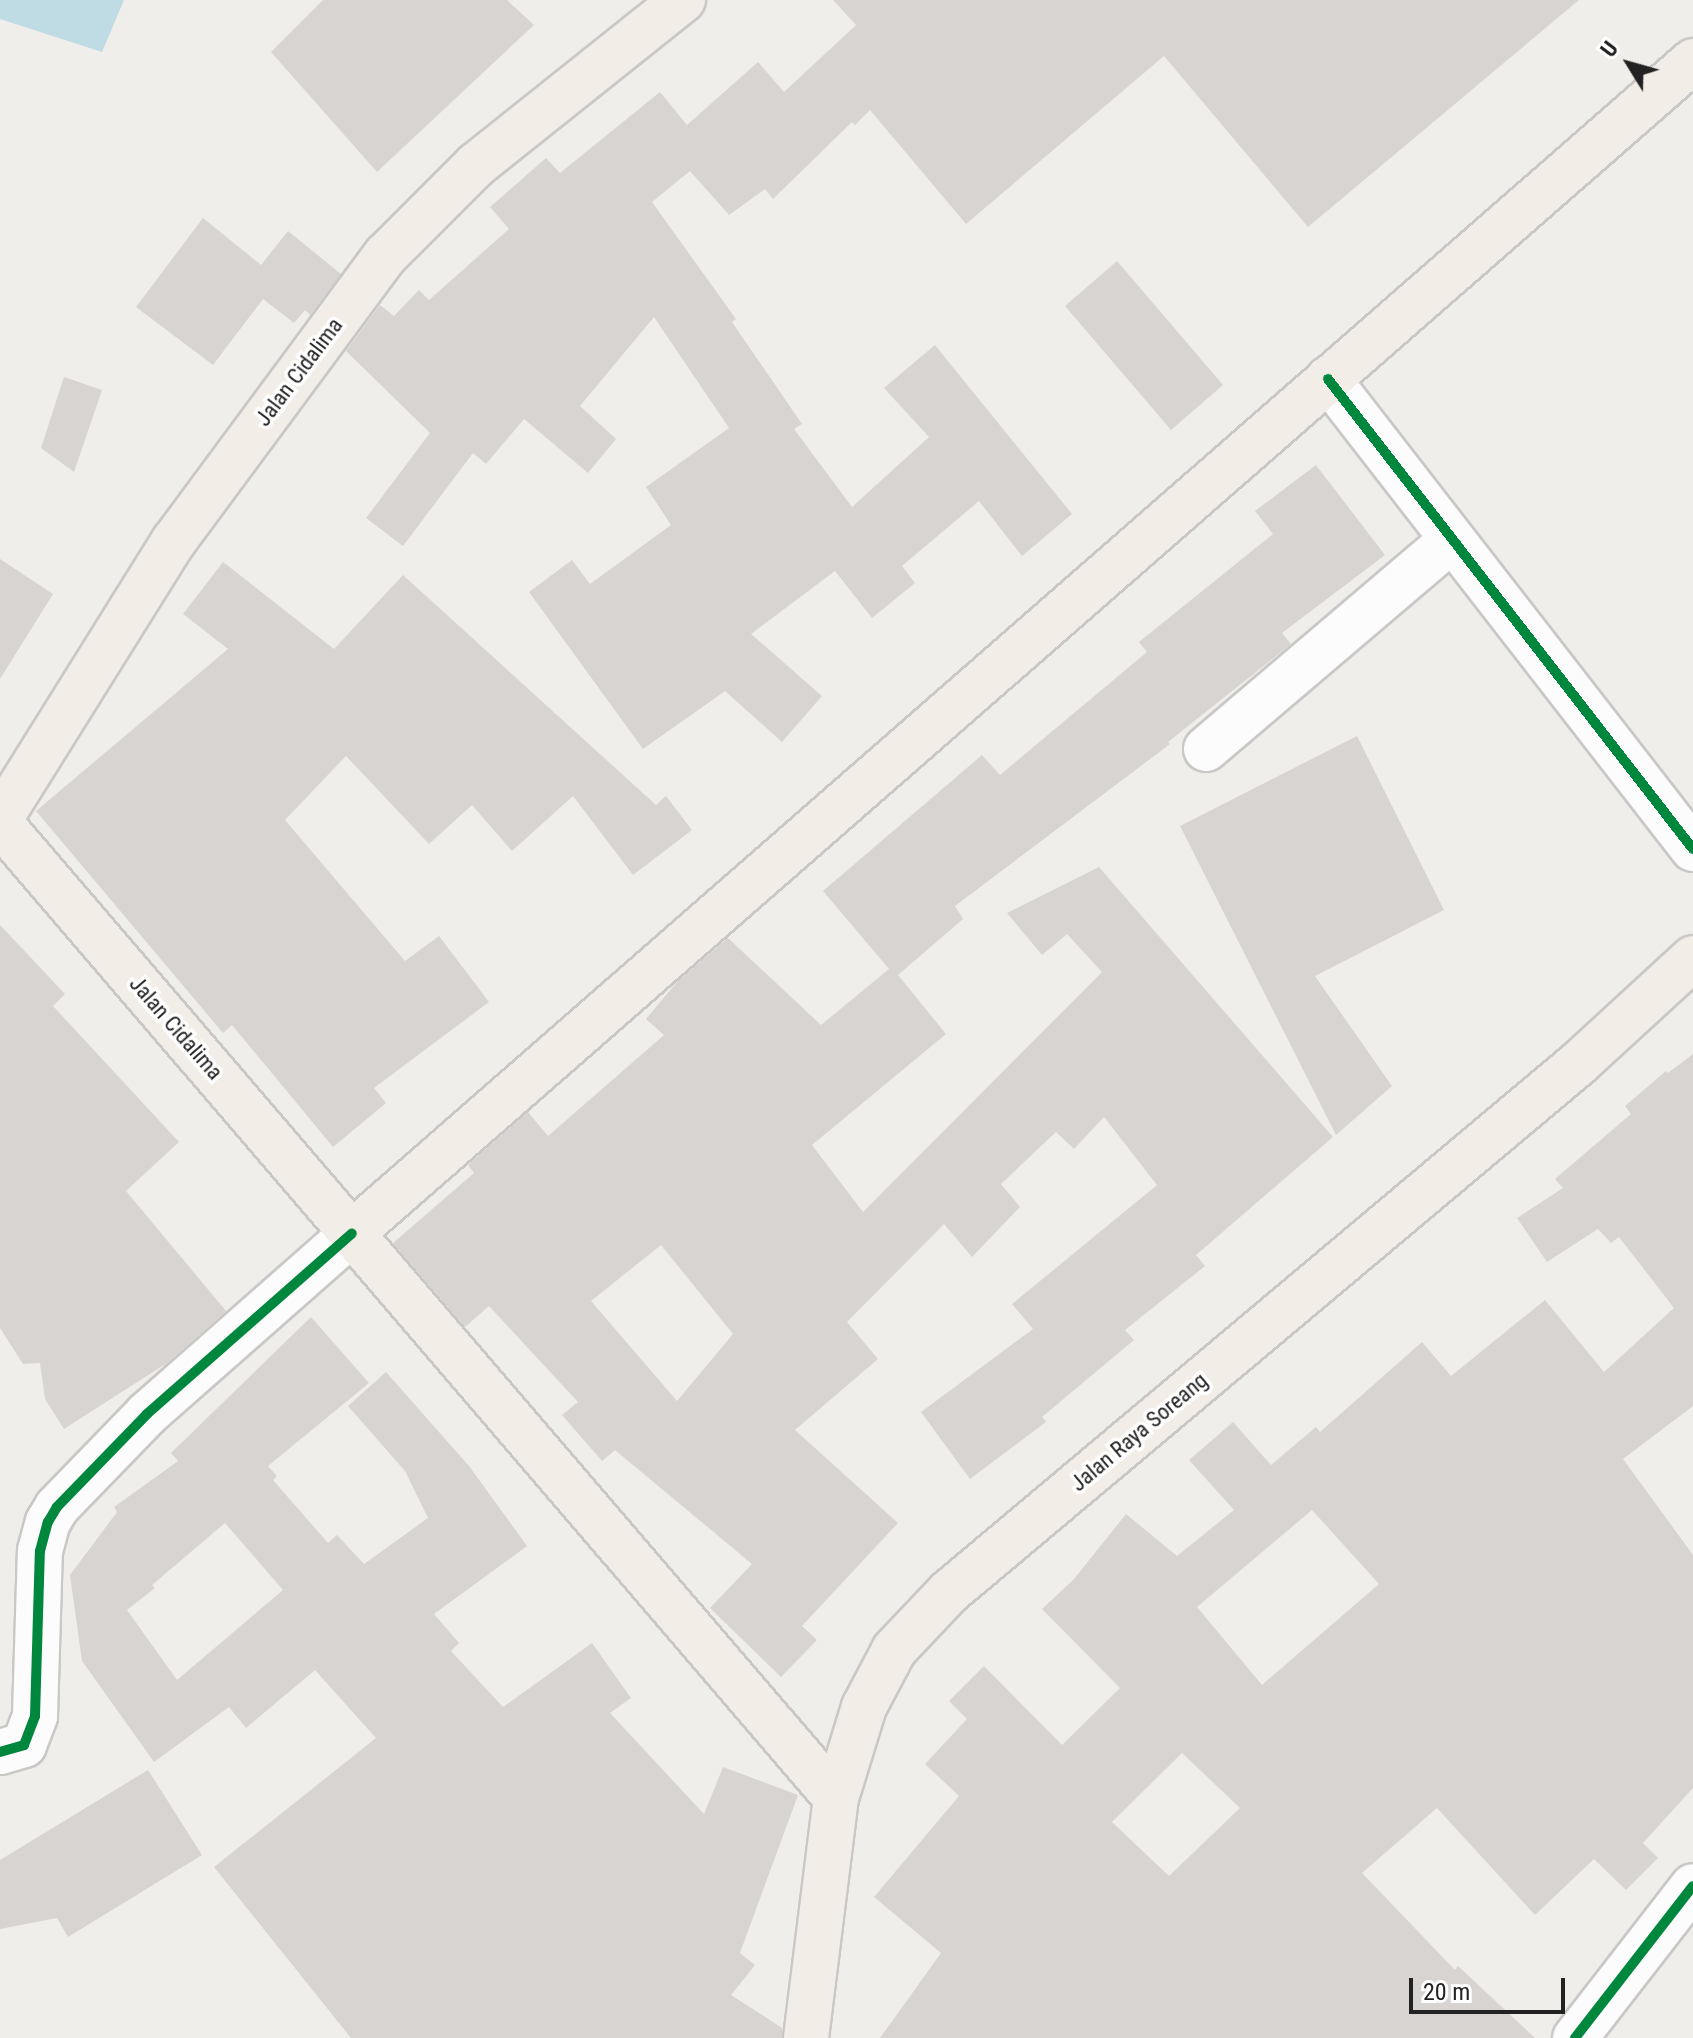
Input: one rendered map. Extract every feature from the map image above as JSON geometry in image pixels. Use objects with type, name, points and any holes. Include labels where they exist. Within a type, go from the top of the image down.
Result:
[{"type":"main road","name":"Jalan Cidalima","points":[[683,0],[476,165],[386,255],[174,541],[0,821],[836,1798]]},
{"type":"main road","points":[[352,1233],[1693,61]]},
{"type":"main road","name":"Jalan Raya Soreang","points":[[806,2038],[836,1798],[864,1707],[894,1650],[949,1592],[1579,1063],[1693,958]]},
{"type":"street","points":[[1328,379],[1693,849]]},
{"type":"street","points":[[1206,749],[1452,540]]},
{"type":"street","points":[[0,1752],[24,1745],[35,1716],[40,1551],[48,1522],[57,1507],[147,1414],[352,1233]]},
{"type":"street","points":[[1575,2038],[1693,1886]]},
{"type":"water","points":[[0,0],[124,0],[102,52],[0,19]]},
{"type":"building","points":[[323,0],[507,0],[534,25],[377,172],[271,52]]},
{"type":"building","points":[[833,0],[1579,0],[1308,227],[1164,56],[966,224],[870,110],[855,125],[852,122],[773,199],[765,189],[729,215],[690,171],[652,202],[736,319],[732,322],[802,424],[794,429],[852,507],[929,437],[884,388],[935,345],[1072,514],[1022,556],[979,501],[902,566],[915,583],[872,618],[835,571],[751,634],[822,696],[782,742],[725,691],[643,749],[529,592],[572,560],[590,584],[671,525],[646,487],[729,428],[654,317],[580,406],[616,439],[588,473],[524,419],[486,464],[473,453],[403,546],[366,518],[430,433],[346,351],[380,305],[394,316],[419,290],[429,300],[509,229],[490,207],[546,158],[560,173],[660,92],[687,125],[758,62],[784,92],[856,25]]},
{"type":"building","points":[[203,218],[261,265],[288,231],[341,274],[310,315],[305,310],[294,323],[263,299],[213,365],[136,307]]},
{"type":"building","points":[[1117,261],[1223,385],[1171,430],[1065,306]]},
{"type":"building","points":[[64,377],[102,390],[74,472],[41,448]]},
{"type":"building","points":[[1316,465],[1385,555],[1282,633],[1291,644],[1168,742],[1170,744],[955,906],[963,919],[898,975],[946,1034],[812,1145],[863,1212],[1102,972],[1067,934],[1042,955],[1007,913],[1099,867],[1333,1137],[1196,1255],[1205,1266],[1125,1330],[1134,1340],[1042,1417],[1046,1422],[970,1479],[921,1412],[1033,1329],[1012,1304],[1157,1185],[1104,1117],[1074,1149],[1056,1132],[1001,1184],[1020,1207],[972,1257],[944,1224],[847,1322],[878,1359],[795,1430],[898,1523],[802,1626],[817,1640],[781,1677],[710,1608],[752,1564],[615,1450],[602,1461],[562,1415],[578,1402],[489,1306],[465,1327],[393,1243],[474,1173],[468,1165],[528,1112],[548,1136],[664,1035],[646,1019],[677,982],[728,938],[821,1025],[889,969],[823,891],[982,755],[1000,775],[1147,652],[1139,642],[1273,534],[1255,511]],"holes":[[[661,1245],[733,1334],[677,1401],[591,1301]]]},
{"type":"building","points":[[0,559],[53,594],[0,679]]},
{"type":"building","points":[[223,562],[334,649],[403,575],[656,805],[666,796],[692,830],[633,875],[573,796],[512,851],[472,805],[429,844],[346,756],[285,820],[405,961],[439,936],[489,1002],[374,1088],[386,1103],[333,1147],[232,1025],[223,1033],[36,811],[228,649],[183,614]]},
{"type":"building","points":[[1357,736],[1444,910],[1315,976],[1392,1086],[1336,1135],[1180,826]]},
{"type":"building","points":[[0,925],[65,994],[53,1006],[179,1142],[126,1191],[226,1311],[167,1363],[64,1429],[45,1399],[40,1363],[23,1364],[0,1328]]},
{"type":"building","points":[[1693,1054],[1693,1406],[1623,1459],[1693,1555],[1693,1788],[1643,1843],[1658,1858],[1626,1890],[1594,1859],[1535,1915],[1437,1808],[1362,1873],[1455,1970],[1458,1966],[1535,2038],[880,2038],[941,1953],[874,1897],[959,1796],[925,1764],[967,1719],[949,1701],[984,1666],[1062,1745],[1120,1688],[1042,1609],[1074,1579],[1126,1514],[1177,1556],[1234,1510],[1189,1460],[1233,1422],[1271,1465],[1316,1427],[1320,1432],[1422,1342],[1451,1376],[1545,1300],[1604,1372],[1674,1308],[1619,1237],[1611,1243],[1598,1229],[1547,1262],[1517,1218],[1563,1188],[1555,1179],[1631,1114],[1625,1106],[1666,1071],[1668,1073]],"holes":[[[1312,1510],[1379,1584],[1262,1685],[1197,1607]],[[1182,1753],[1240,1808],[1169,1876],[1112,1822]]]},
{"type":"building","points":[[311,1317],[369,1383],[268,1466],[277,1476],[273,1480],[328,1543],[337,1535],[364,1564],[428,1518],[405,1471],[348,1406],[386,1372],[469,1466],[527,1546],[434,1614],[459,1643],[451,1651],[503,1707],[592,1643],[631,1698],[610,1713],[704,1814],[723,1767],[798,1795],[740,1953],[755,1965],[731,1995],[782,2028],[782,2038],[351,2038],[214,1867],[376,1738],[315,1670],[246,1728],[229,1707],[154,1762],[82,1661],[70,1575],[117,1512],[114,1507],[178,1461],[171,1453]],"holes":[[[225,1523],[283,1590],[177,1680],[127,1610]]]},
{"type":"building","points":[[148,1770],[202,1855],[68,1937],[57,1918],[0,1929],[0,1860]]},
{"type":"cycle path","points":[[1328,379],[1693,849]]},
{"type":"cycle path","points":[[0,1752],[24,1745],[35,1716],[40,1551],[48,1522],[57,1507],[147,1414],[352,1233]]},
{"type":"cycle path","points":[[1575,2038],[1693,1886]]}]
